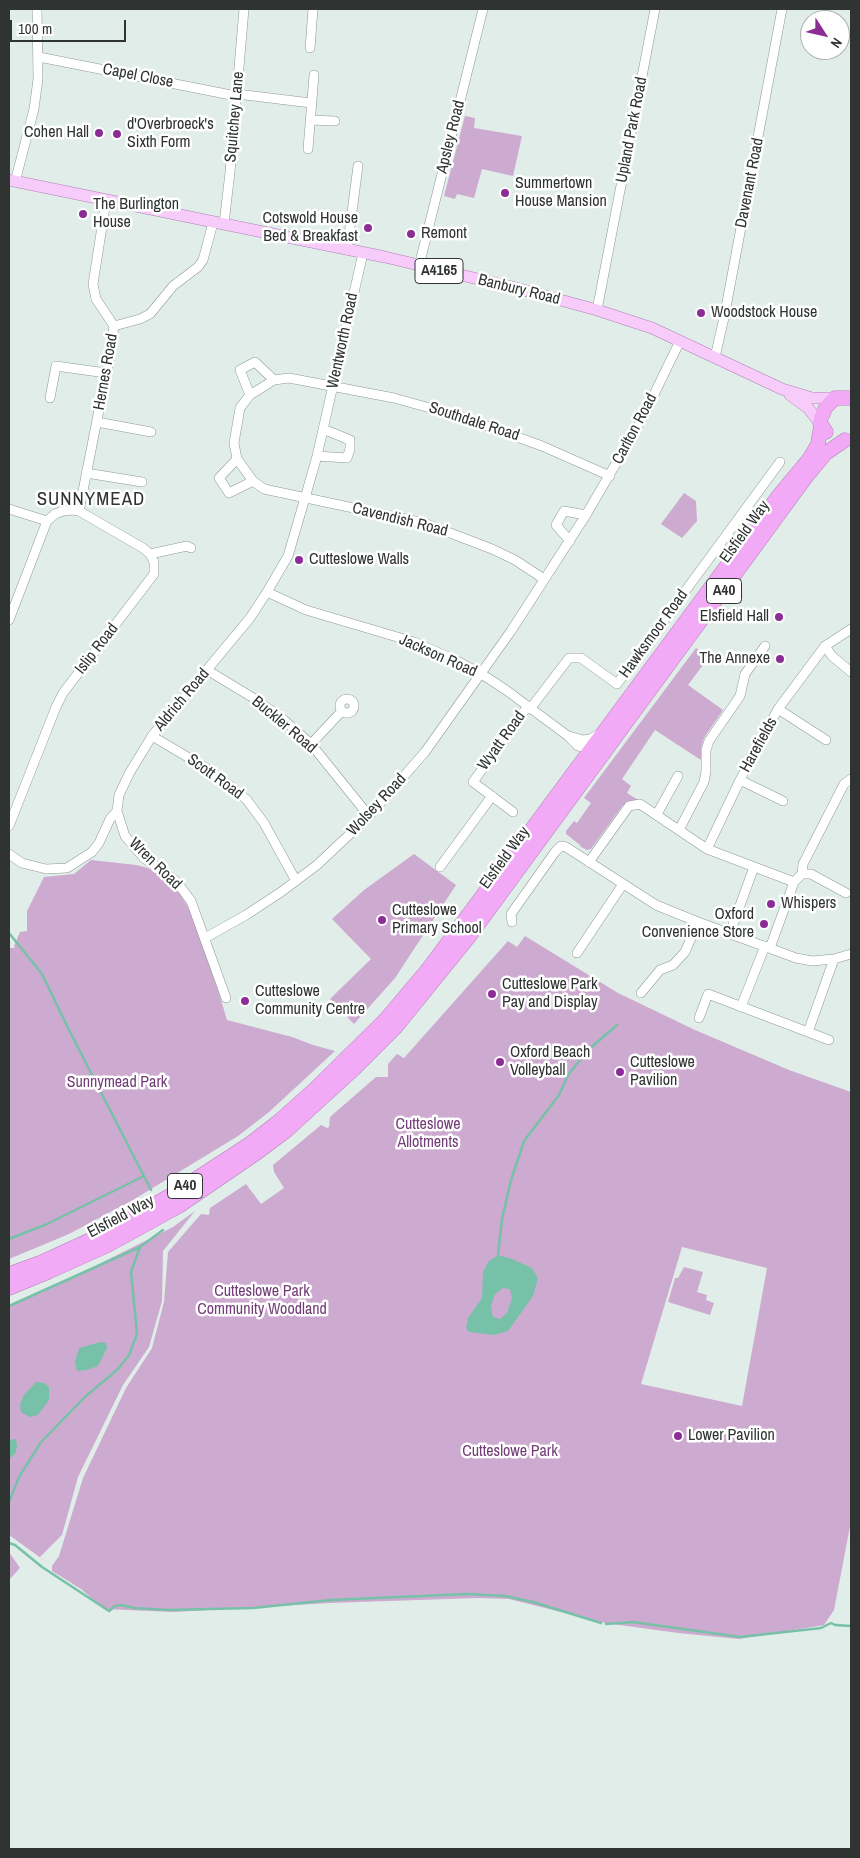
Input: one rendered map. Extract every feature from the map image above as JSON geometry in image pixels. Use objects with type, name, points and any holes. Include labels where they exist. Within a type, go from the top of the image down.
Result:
[{"type":"highway","points":[[841,398],[851,389]]},
{"type":"highway","name":"Elsfield Way","points":[[45,1267],[171,1195],[250,1143],[278,1122],[315,1089],[386,1019],[430,968],[780,494],[810,458],[818,444],[822,413],[841,398]]},
{"type":"highway","points":[[821,424],[830,437],[836,440],[848,439]]},
{"type":"highway","name":"Elsfield Way","points":[[45,1267],[108,1245],[187,1200],[258,1152],[286,1131],[355,1068],[395,1028],[462,946],[817,463],[826,453],[848,439]]},
{"type":"highway","name":"A40","points":[[9,1274],[45,1267]]},
{"type":"highway","name":"A40","points":[[9,1288],[45,1267]]},
{"type":"main road","name":"Banbury Road","points":[[12,181],[363,253],[516,288],[652,328],[782,389],[812,398],[841,398]]},
{"type":"main road","name":"Banbury Road","points":[[782,389],[808,408],[821,424]]},
{"type":"street","points":[[12,181],[34,109],[39,57],[36,38],[37,9]]},
{"type":"street","name":"Squitchey Lane","points":[[114,326],[140,319],[150,314],[173,286],[198,267],[219,223],[237,95],[244,9]]},
{"type":"street","points":[[310,48],[314,9]]},
{"type":"street","name":"Apsley Road","points":[[420,266],[483,9]]},
{"type":"street","name":"Upland Park Road","points":[[596,310],[655,9]]},
{"type":"street","name":"Davenant Road","points":[[715,358],[782,9]]},
{"type":"street","name":"Capel Close","points":[[39,57],[237,95],[311,103]]},
{"type":"street","points":[[308,149],[314,75]]},
{"type":"street","points":[[310,120],[335,121]]},
{"type":"street","points":[[347,250],[358,166]]},
{"type":"street","name":"Hernes Road","points":[[79,512],[114,326],[96,298],[93,284],[106,201]]},
{"type":"street","name":"Wentworth Road","points":[[288,556],[317,456],[363,253]]},
{"type":"street","name":"Carlton Road","points":[[511,631],[610,476],[643,417],[680,341]]},
{"type":"street","points":[[237,459],[219,478],[229,493],[253,481],[237,459],[234,443],[240,408],[250,396],[274,380],[255,362],[240,370],[250,396]]},
{"type":"street","points":[[50,398],[56,366],[106,373]]},
{"type":"street","name":"Southdale Road","points":[[274,380],[289,378],[394,398],[462,416],[542,446],[610,476]]},
{"type":"street","points":[[97,422],[150,432]]},
{"type":"street","points":[[317,456],[347,458],[350,449],[350,440],[323,429]]},
{"type":"street","name":"Hawksmoor Road","points":[[529,707],[569,658],[581,658],[617,684],[780,462]]},
{"type":"street","points":[[86,473],[142,482]]},
{"type":"street","name":"Cavendish Road","points":[[253,481],[264,489],[424,523],[446,530],[515,560],[544,579]]},
{"type":"street","points":[[9,510],[47,521]]},
{"type":"street","points":[[9,620],[47,521],[55,514],[72,510],[79,512],[143,548],[150,554],[187,546],[191,548]]},
{"type":"street","points":[[570,541],[556,525],[564,511],[586,515]]},
{"type":"street","name":"Islip Road","points":[[9,826],[63,693],[154,574],[154,562],[150,554]]},
{"type":"street","name":"Aldrich Road","points":[[9,854],[22,863],[46,869],[67,868],[92,852],[99,843],[110,819],[118,811],[119,795],[130,772],[152,736],[250,618],[288,556]]},
{"type":"street","name":"Jackson Road","points":[[267,592],[306,610],[414,642],[453,659],[480,673],[529,707],[568,736],[578,746],[590,749]]},
{"type":"street","name":"Harefields","points":[[707,849],[740,780],[778,710],[825,646],[851,629]]},
{"type":"street","name":"Wolsey Road","points":[[206,938],[246,915],[296,881],[350,836],[425,752],[511,631]]},
{"type":"street","points":[[679,830],[704,782],[708,741],[740,696],[745,674],[765,646]]},
{"type":"street","points":[[825,646],[832,656],[851,672]]},
{"type":"street","name":"Buckler Road","points":[[207,670],[255,699],[284,720],[311,744],[369,816]]},
{"type":"street","name":"Wyatt Road","points":[[513,812],[473,782],[529,707]]},
{"type":"street","name":"Harefields","points":[[778,710],[826,740]]},
{"type":"street","points":[[311,744],[342,711]]},
{"type":"street","points":[[568,736],[584,740],[604,732]]},
{"type":"street","name":"Scott Road","points":[[152,736],[206,768],[229,784],[247,800],[264,823],[296,881]]},
{"type":"street","points":[[590,749],[607,747]]},
{"type":"street","points":[[657,814],[678,776]]},
{"type":"street","points":[[741,1007],[794,882],[802,874],[803,864],[844,784],[851,779]]},
{"type":"street","name":"Harefields","points":[[740,780],[783,802]]},
{"type":"street","name":"Wyatt Road","points":[[440,866],[492,796]]},
{"type":"street","points":[[589,862],[629,806],[640,804],[707,849],[794,882]]},
{"type":"street","name":"Wren Road","points":[[118,811],[125,836],[144,858],[176,881],[191,901],[206,938],[226,998]]},
{"type":"street","points":[[512,922],[511,914],[561,846],[566,847],[656,905],[730,934],[796,958],[812,961],[834,960],[851,954]]},
{"type":"street","points":[[730,934],[754,867]]},
{"type":"street","points":[[802,874],[811,874],[846,893]]},
{"type":"street","points":[[577,952],[623,884]]},
{"type":"street","points":[[641,993],[660,970],[673,965],[685,952],[698,922]]},
{"type":"street","points":[[808,1032],[834,960]]},
{"type":"street","points":[[699,1018],[708,994],[828,1040]]},
{"type":"green space","points":[[465,116],[475,118],[474,128],[522,136],[513,176],[482,169],[474,198],[457,194],[455,199],[444,196]]},
{"type":"green space","points":[[684,493],[696,501],[697,521],[682,538],[661,524]]},
{"type":"green space","points":[[696,648],[709,657],[688,685],[723,710],[704,738],[701,748],[701,760],[655,730],[622,779],[631,786],[627,793],[638,800],[623,805],[591,849],[587,850],[581,847],[566,834],[566,831],[574,821],[577,823],[591,803],[584,798]]},
{"type":"green space","points":[[414,854],[456,885],[395,978],[354,1024],[330,999],[371,959],[332,919],[364,890]]},
{"type":"green space","name":"Sunnymead Park","points":[[91,860],[148,868],[174,885],[190,910],[208,957],[227,1020],[292,1037],[335,1051],[269,1112],[238,1136],[133,1200],[69,1234],[9,1259],[9,948],[15,948],[14,946],[20,932],[27,931],[27,911],[44,877],[74,874]]},
{"type":"green space","name":"Cutteslowe Park","points":[[525,936],[618,993],[695,1030],[789,1070],[851,1092],[851,1521],[834,1610],[824,1625],[739,1639],[605,1623],[509,1599],[478,1598],[330,1603],[174,1612],[104,1609],[81,1589],[52,1571],[52,1566],[59,1556],[83,1478],[126,1388],[152,1348],[164,1302],[168,1252],[201,1214],[209,1215],[210,1208],[246,1184],[261,1204],[284,1188],[274,1172],[273,1165],[321,1125],[329,1127],[330,1117],[376,1077],[388,1077],[388,1064],[397,1054],[404,1058],[508,941],[517,947]],"holes":[[[682,1247],[767,1268],[742,1406],[641,1384]]]},
{"type":"green space","points":[[195,1211],[163,1251],[162,1301],[149,1347],[123,1385],[78,1477],[62,1535],[40,1557],[52,1566],[9,1535],[9,1305],[43,1292],[173,1227]]},
{"type":"green space","points":[[684,1267],[703,1272],[697,1292],[707,1295],[706,1300],[714,1303],[710,1315],[668,1302],[675,1278],[678,1278]]},
{"type":"green space","points":[[9,1552],[20,1568],[9,1580]]},
{"type":"shaded area","points":[[498,1255],[512,1259],[532,1268],[538,1278],[533,1296],[508,1331],[494,1335],[469,1332],[466,1328],[468,1318],[482,1298],[483,1272],[488,1262]],"holes":[[[503,1288],[510,1289],[512,1298],[507,1313],[500,1319],[493,1317],[491,1306],[495,1294]]]},
{"type":"shaded area","points":[[101,1342],[106,1343],[107,1348],[98,1366],[77,1371],[75,1362],[79,1348]]},
{"type":"shaded area","points":[[36,1382],[44,1383],[49,1387],[49,1400],[38,1415],[30,1417],[21,1412],[20,1404],[24,1395]]},
{"type":"shaded area","points":[[16,1439],[17,1447],[15,1454],[9,1459],[9,1440]]},
{"type":"waterway","points":[[9,933],[42,974],[151,1190]]},
{"type":"waterway","points":[[498,1255],[502,1219],[511,1180],[524,1141],[559,1095],[568,1075],[587,1051],[617,1025]]},
{"type":"waterway","points":[[9,1239],[47,1224],[144,1176]]},
{"type":"waterway","points":[[9,1306],[140,1247],[163,1230]]},
{"type":"waterway","points":[[9,1502],[19,1477],[41,1442],[86,1396],[118,1369],[129,1355],[137,1334],[131,1272],[140,1247]]},
{"type":"waterway","points":[[9,1543],[15,1545],[42,1567],[109,1611],[115,1606],[122,1605],[134,1608],[168,1610],[253,1608],[331,1600],[467,1594],[505,1596],[533,1602],[601,1623]]},
{"type":"waterway","points":[[606,1624],[633,1622],[740,1637],[821,1628],[831,1623],[851,1626]]},
{"type":"place","name":"Cohen Hall","points":[[99,133]]},
{"type":"place","name":"d'Overbroeck's Sixth Form","points":[[117,134]]},
{"type":"place","name":"Summertown House Mansion","points":[[505,193]]},
{"type":"place","name":"The Burlington House","points":[[83,214]]},
{"type":"place","name":"Cotswold House Bed & Breakfast","points":[[368,228]]},
{"type":"place","name":"Remont","points":[[411,234]]},
{"type":"place","name":"Woodstock House","points":[[701,313]]},
{"type":"place","name":"Cutteslowe Walls","points":[[299,560]]},
{"type":"place","name":"Elsfield Hall","points":[[779,617]]},
{"type":"place","name":"The Annexe","points":[[780,659]]},
{"type":"place","name":"Whispers","points":[[771,904]]},
{"type":"place","name":"Cutteslowe Primary School","points":[[382,920]]},
{"type":"place","name":"Oxford Convenience Store","points":[[764,924]]},
{"type":"place","name":"Cutteslowe Park Pay and Display","points":[[492,994]]},
{"type":"place","name":"Cutteslowe Community Centre","points":[[245,1001]]},
{"type":"place","name":"Oxford Beach Volleyball","points":[[500,1062]]},
{"type":"place","name":"Cutteslowe Pavilion","points":[[620,1072]]},
{"type":"place","name":"Lower Pavilion","points":[[678,1436]]},
{"type":"district","name":"SUNNYMEAD","points":[[91,500]]},
{"type":"park label","name":"Cutteslowe Allotments","points":[[428,1134]]},
{"type":"park label","name":"Cutteslowe Park Community Woodland","points":[[262,1301]]}]
